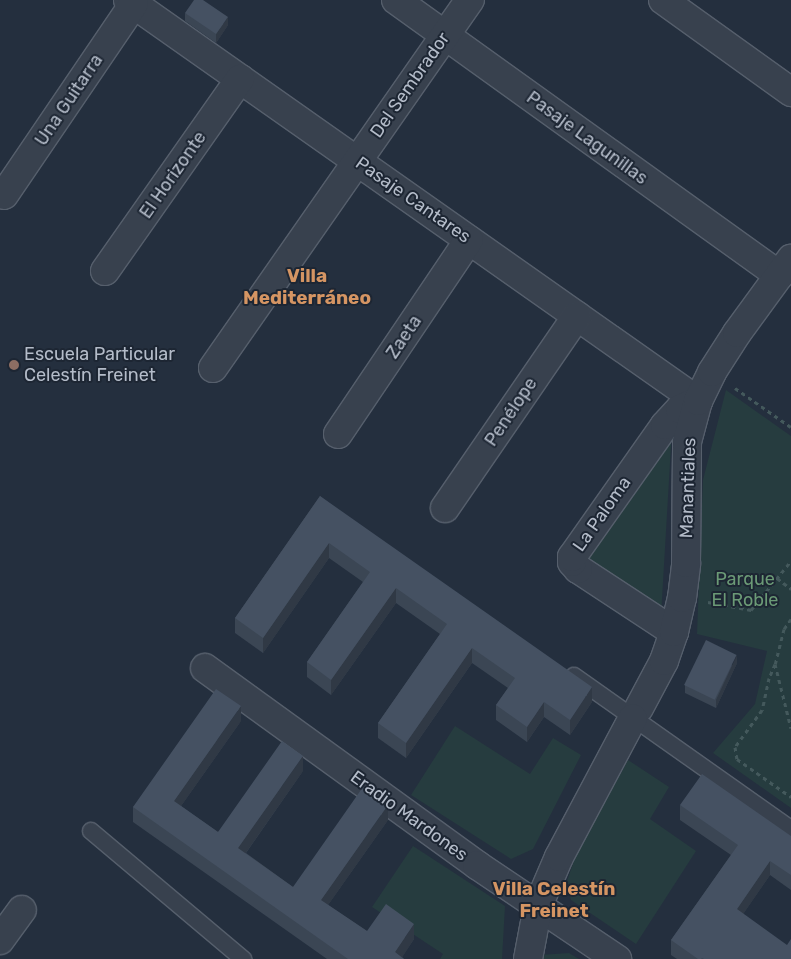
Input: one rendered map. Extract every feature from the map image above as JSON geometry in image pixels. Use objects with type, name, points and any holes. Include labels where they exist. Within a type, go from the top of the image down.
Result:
[{"type":"street","name":"Pasaje Lagunillas","points":[[396,0],[785,267]]},
{"type":"street","name":"Del Sembrador","points":[[213,368],[470,0]]},
{"type":"street","points":[[663,0],[791,92]]},
{"type":"street","name":"Pasaje Cantares","points":[[131,2],[698,401]]},
{"type":"street","name":"Una Guitarra","points":[[4,195],[131,2]]},
{"type":"street","name":"El Horizonte","points":[[105,271],[240,79]]},
{"type":"street","name":"Zaeta","points":[[338,434],[469,240]]},
{"type":"street","name":"Manantiales","points":[[528,959],[538,906],[559,857],[664,661],[674,632],[682,598],[686,563],[687,442],[698,401],[712,372],[785,267]]},
{"type":"street","name":"Penélope","points":[[445,508],[577,316]]},
{"type":"street","name":"La Paloma","points":[[674,632],[578,569],[574,566],[572,557],[668,421],[680,409],[698,401]]},
{"type":"street","name":"Eradio Mardones","points":[[205,668],[477,865],[616,959]]},
{"type":"street","points":[[0,940],[22,910]]},
{"type":"lane","points":[[558,664],[636,713],[791,828]]},
{"type":"lane","points":[[91,831],[243,959]]},
{"type":"path","points":[[712,372],[791,427]]},
{"type":"path","points":[[682,598],[751,610],[791,561]]},
{"type":"path","points":[[777,578],[791,589]]},
{"type":"path","points":[[791,619],[784,629],[775,664],[769,678],[762,710],[735,747],[736,759],[791,797]]},
{"type":"path","points":[[775,664],[791,728]]},
{"type":"green space","name":"Parque El Roble","points":[[726,390],[791,436],[791,808],[713,753],[755,704],[767,651],[697,634],[703,480]]},
{"type":"green space","points":[[672,429],[661,616],[577,561]]},
{"type":"green space","points":[[455,726],[530,774],[553,738],[581,755],[533,849],[511,859],[411,795]]},
{"type":"green space","points":[[628,760],[669,787],[650,819],[696,851],[636,944],[571,900],[566,884],[577,852]]},
{"type":"green space","points":[[413,846],[505,906],[502,959],[440,959],[443,954],[372,907]]},
{"type":"green space","points":[[569,953],[579,959],[540,959],[540,955]]},
{"type":"building","points":[[194,0],[203,0],[228,17],[216,34],[185,13]]},
{"type":"building","points":[[320,496],[592,687],[570,720],[544,702],[527,727],[496,705],[515,678],[472,648],[406,743],[378,723],[447,624],[396,588],[331,680],[307,662],[370,572],[329,543],[263,638],[235,618]]},
{"type":"building","points":[[706,640],[737,655],[715,700],[684,685]]},
{"type":"building","points":[[216,689],[241,706],[174,801],[218,832],[282,741],[303,756],[238,848],[293,887],[363,787],[388,805],[321,900],[367,931],[386,904],[414,924],[395,952],[404,959],[348,959],[133,807]]},
{"type":"building","points":[[702,774],[791,836],[791,875],[770,861],[737,909],[787,945],[791,939],[791,959],[698,959],[671,940],[738,845],[680,805]]},
{"type":"place","name":"Escuela Particular Celestín Freinet","points":[[14,365]]},
{"type":"district","name":"Villa Mediterráneo","points":[[307,287]]},
{"type":"district","name":"Villa Celestín Freinet","points":[[554,900]]}]
